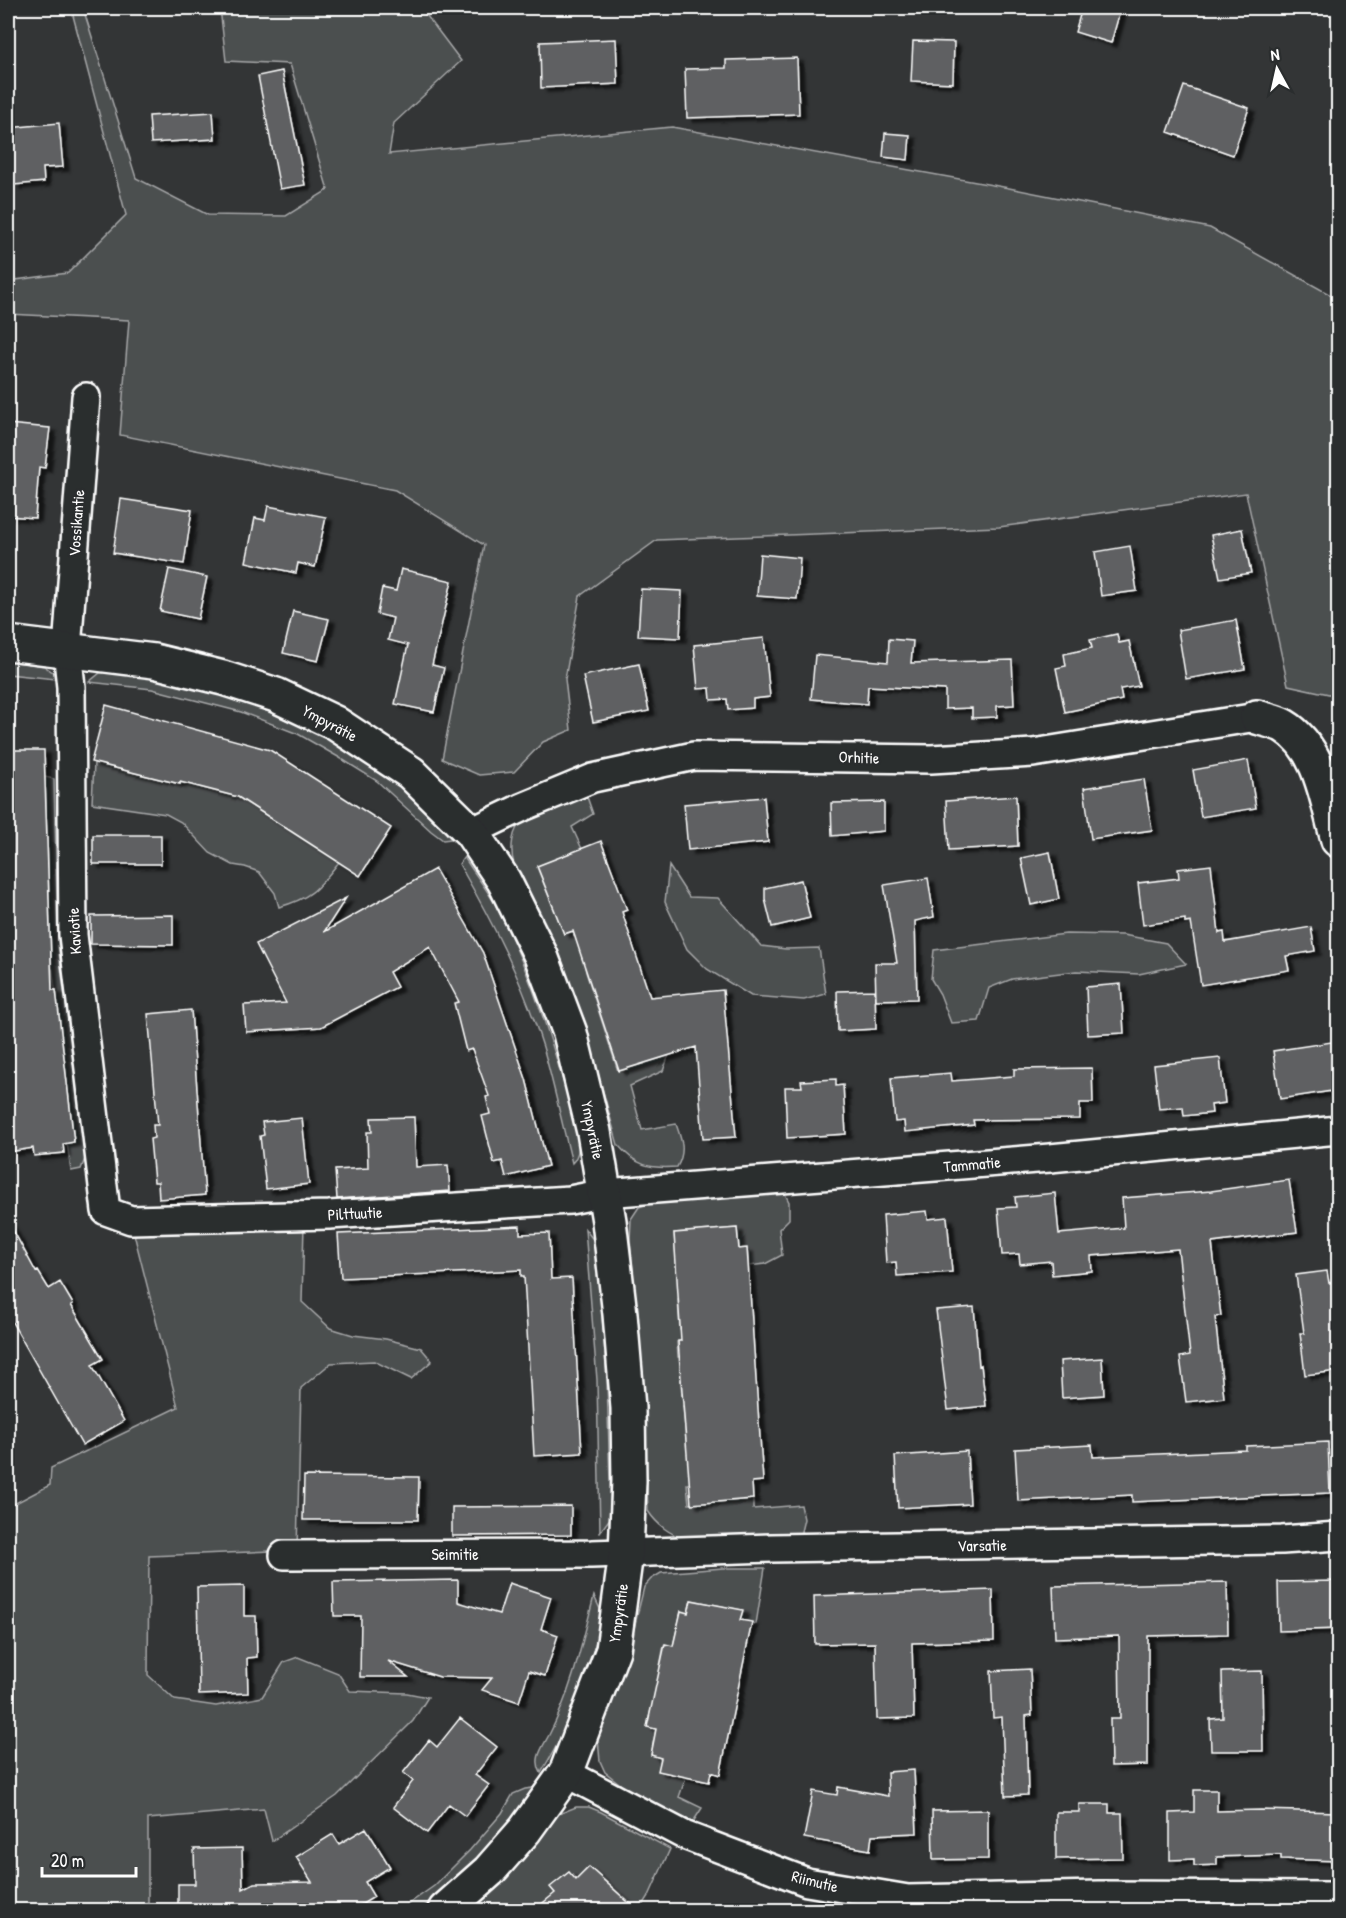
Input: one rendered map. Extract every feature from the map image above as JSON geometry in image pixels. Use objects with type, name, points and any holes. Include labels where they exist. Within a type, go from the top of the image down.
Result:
[{"type":"street","name":"Vossikantie","points":[[67,649],[86,397]]},
{"type":"street","name":"Ympyrätie","points":[[8,643],[154,662],[223,678],[276,695],[335,723],[411,773],[471,832],[504,881],[540,956],[570,1033],[594,1132],[605,1193],[620,1314],[628,1408],[629,1481],[626,1553],[613,1650],[566,1773],[525,1830],[489,1871],[445,1911]]},
{"type":"street","name":"Kaviotie","points":[[67,649],[71,687],[73,935],[106,1211]]},
{"type":"street","name":"Orhitie","points":[[471,832],[523,807],[593,778],[694,756],[931,759],[1033,753],[1257,717]]},
{"type":"street","points":[[1257,717],[1283,725],[1298,737],[1310,753],[1318,771],[1338,840]]},
{"type":"street","name":"Tammatie","points":[[605,1193],[1050,1158],[1338,1130]]},
{"type":"street","name":"Pilttuutie","points":[[106,1211],[132,1220],[329,1215],[570,1200],[605,1193]]},
{"type":"street","name":"Varsatie","points":[[626,1553],[772,1548],[1282,1540],[1338,1536]]},
{"type":"street","name":"Seimitie","points":[[284,1555],[626,1553]]},
{"type":"street","name":"Riimutie","points":[[566,1773],[684,1835],[712,1846],[807,1882],[888,1896],[908,1899],[1099,1895],[1338,1896]]},
{"type":"shaded area","points":[[71,8],[83,8],[136,178],[208,215],[286,216],[328,190],[290,64],[226,61],[220,8],[421,8],[461,61],[394,123],[389,154],[672,127],[1009,188],[1210,228],[1338,299],[1338,696],[1288,685],[1246,493],[999,527],[657,540],[580,596],[565,679],[571,730],[543,742],[514,772],[479,775],[442,759],[484,545],[395,490],[120,435],[129,320],[8,314],[8,281],[68,273],[126,215]]},
{"type":"shaded area","points":[[8,661],[44,666],[54,673],[55,679],[8,674]]},
{"type":"shaded area","points":[[114,670],[156,677],[244,701],[346,746],[393,778],[429,811],[451,839],[443,840],[431,831],[377,781],[298,734],[241,712],[152,689],[89,682],[100,673]]},
{"type":"shaded area","points":[[243,743],[242,800],[339,862],[314,891],[299,900],[279,907],[275,893],[259,872],[233,865],[210,853],[181,822],[166,814],[92,803],[94,763],[180,784],[183,772]]},
{"type":"shaded area","points":[[45,777],[54,779],[58,945],[86,1156],[81,1169],[71,1171],[67,1143],[74,1142],[50,948]]},
{"type":"shaded area","points":[[586,794],[593,814],[572,827],[582,849],[537,867],[564,934],[578,929],[586,972],[618,1071],[669,1055],[663,1071],[630,1086],[642,1130],[676,1124],[682,1146],[677,1167],[644,1165],[631,1158],[618,1145],[583,1020],[561,958],[514,864],[512,853],[514,834],[524,820]]},
{"type":"shaded area","points":[[464,857],[509,931],[532,987],[578,1133],[578,1153],[572,1163],[547,1061],[535,1023],[506,953],[459,864]]},
{"type":"shaded area","points":[[669,866],[689,897],[718,898],[761,946],[786,949],[819,948],[826,994],[804,1000],[751,996],[707,969],[687,949],[665,902]]},
{"type":"shaded area","points":[[1066,934],[1123,935],[1166,943],[1186,964],[1139,974],[1076,971],[1012,979],[989,988],[979,1021],[951,1023],[940,994],[931,979],[934,950]]},
{"type":"shaded area","points":[[785,1194],[789,1202],[789,1219],[779,1229],[782,1255],[765,1264],[749,1266],[747,1249],[739,1249],[737,1228],[674,1233],[676,1256],[691,1299],[678,1300],[680,1330],[689,1340],[677,1342],[678,1357],[691,1356],[692,1378],[681,1380],[682,1397],[691,1396],[683,1406],[686,1440],[700,1483],[687,1484],[689,1504],[753,1499],[753,1509],[801,1505],[804,1519],[800,1536],[686,1540],[664,1528],[648,1511],[642,1373],[630,1240],[631,1219],[639,1207],[662,1199]]},
{"type":"shaded area","points":[[304,1225],[302,1302],[330,1328],[353,1335],[386,1339],[421,1348],[432,1361],[411,1379],[374,1361],[331,1363],[301,1388],[297,1550],[149,1556],[148,1675],[175,1700],[216,1706],[262,1697],[284,1662],[298,1657],[338,1673],[350,1691],[407,1693],[428,1697],[413,1721],[337,1796],[272,1841],[264,1809],[148,1819],[148,1910],[8,1910],[8,1507],[50,1485],[51,1468],[178,1407],[133,1230]]},
{"type":"shaded area","points":[[585,1229],[595,1242],[607,1380],[611,1517],[600,1532],[597,1380]]},
{"type":"shaded area","points":[[723,1568],[765,1568],[756,1624],[740,1620],[742,1610],[691,1600],[688,1613],[681,1612],[673,1646],[664,1645],[660,1666],[670,1669],[651,1709],[647,1727],[656,1729],[651,1755],[661,1758],[659,1771],[686,1777],[679,1797],[702,1808],[693,1822],[633,1794],[605,1772],[600,1761],[598,1739],[629,1649],[644,1587],[661,1573]]},
{"type":"shaded area","points":[[594,1596],[600,1609],[600,1627],[586,1677],[561,1738],[541,1773],[538,1763],[539,1754],[557,1718],[570,1684]]},
{"type":"shaded area","points":[[533,1788],[514,1818],[443,1893],[419,1910],[400,1910],[434,1886],[470,1850],[502,1813],[513,1794]]},
{"type":"shaded area","points":[[576,1807],[589,1807],[601,1812],[670,1849],[649,1896],[640,1910],[623,1910],[628,1901],[589,1867],[576,1880],[569,1872],[551,1887],[560,1899],[538,1910],[536,1908],[533,1910],[470,1910],[516,1866],[556,1815]]},
{"type":"building","points":[[1082,8],[1121,8],[1111,43],[1075,32]]},
{"type":"building","points":[[616,39],[618,84],[541,88],[540,42]]},
{"type":"building","points":[[913,41],[954,42],[953,83],[911,81]]},
{"type":"building","points":[[797,58],[799,114],[687,118],[685,69],[726,68],[726,60]]},
{"type":"building","points":[[282,71],[305,185],[280,189],[258,76]]},
{"type":"building","points":[[1184,86],[1249,108],[1233,155],[1168,132]]},
{"type":"building","points":[[213,112],[215,139],[151,143],[149,116]]},
{"type":"building","points":[[59,123],[63,167],[43,168],[44,182],[14,185],[8,128]]},
{"type":"building","points":[[885,133],[910,135],[908,160],[883,157]]},
{"type":"building","points":[[8,424],[50,428],[45,468],[39,467],[35,518],[8,516]]},
{"type":"building","points":[[121,499],[192,510],[184,564],[113,553]]},
{"type":"building","points":[[268,506],[326,517],[315,567],[298,563],[296,573],[246,562],[255,518],[265,520]]},
{"type":"building","points":[[1242,529],[1251,573],[1220,578],[1211,535]]},
{"type":"building","points":[[1130,546],[1137,591],[1101,596],[1095,552]]},
{"type":"building","points":[[760,554],[800,558],[797,599],[757,596]]},
{"type":"building","points":[[169,569],[207,577],[198,619],[160,611]]},
{"type":"building","points":[[401,569],[452,581],[432,665],[444,668],[434,712],[395,704],[408,645],[388,640],[393,618],[377,614],[382,588],[396,591]]},
{"type":"building","points":[[641,589],[682,591],[680,638],[638,636]]},
{"type":"building","points":[[293,611],[329,619],[318,661],[283,653]]},
{"type":"building","points":[[1236,620],[1245,669],[1186,679],[1178,630]]},
{"type":"building","points":[[1117,634],[1119,643],[1129,641],[1139,686],[1120,689],[1122,700],[1065,712],[1056,668],[1066,666],[1064,654],[1092,648],[1090,640]]},
{"type":"building","points":[[764,638],[770,697],[753,699],[753,708],[728,710],[727,699],[711,700],[710,688],[698,689],[694,645]]},
{"type":"building","points":[[889,639],[913,641],[911,663],[1012,660],[1014,705],[997,706],[997,717],[972,718],[972,708],[945,709],[945,690],[868,686],[867,704],[811,699],[815,655],[888,662]]},
{"type":"building","points":[[639,664],[649,711],[593,722],[583,676]]},
{"type":"building","points":[[106,705],[270,750],[391,828],[360,876],[238,797],[91,762]]},
{"type":"building","points":[[14,750],[44,750],[52,990],[56,990],[74,1142],[63,1144],[64,1153],[34,1156],[33,1148],[8,1152],[8,809],[14,809]]},
{"type":"building","points":[[1248,760],[1256,808],[1201,817],[1193,770]]},
{"type":"building","points":[[1144,779],[1152,830],[1091,839],[1084,788]]},
{"type":"building","points":[[1016,796],[1018,846],[949,850],[946,801]]},
{"type":"building","points":[[764,797],[768,842],[688,850],[684,804]]},
{"type":"building","points":[[884,802],[884,831],[832,836],[831,803]]},
{"type":"building","points":[[93,835],[161,835],[161,864],[93,864]]},
{"type":"building","points":[[601,841],[627,910],[622,912],[650,997],[723,990],[736,1137],[703,1139],[696,1047],[619,1071],[573,931],[564,934],[537,866]]},
{"type":"building","points":[[1050,852],[1059,899],[1031,905],[1021,858]]},
{"type":"building","points":[[1211,865],[1219,933],[1224,932],[1225,942],[1311,927],[1315,951],[1286,956],[1289,970],[1201,985],[1191,922],[1185,923],[1185,919],[1143,925],[1138,883],[1179,878],[1178,869]]},
{"type":"building","points":[[435,869],[483,953],[526,1079],[548,1166],[506,1177],[502,1161],[494,1163],[482,1116],[490,1114],[486,1097],[489,1096],[472,1049],[466,1051],[454,1003],[459,1002],[430,947],[389,972],[397,987],[321,1027],[246,1032],[244,1005],[286,1003],[256,944],[346,898],[324,932]]},
{"type":"building","points":[[928,878],[934,917],[915,921],[917,999],[876,1000],[875,963],[897,963],[884,885]]},
{"type":"building","points":[[801,880],[810,918],[772,927],[765,899],[765,888]]},
{"type":"building","points":[[173,915],[173,945],[91,944],[91,916]]},
{"type":"building","points":[[1121,984],[1124,1033],[1088,1035],[1086,987]]},
{"type":"building","points":[[875,990],[876,1029],[838,1031],[837,991]]},
{"type":"building","points":[[191,1010],[205,1195],[159,1199],[158,1182],[154,1182],[150,1139],[154,1138],[153,1125],[158,1125],[148,1014]]},
{"type":"building","points":[[1338,1041],[1338,1090],[1280,1099],[1273,1051]]},
{"type":"building","points":[[1220,1058],[1225,1103],[1211,1105],[1212,1113],[1184,1116],[1183,1107],[1159,1109],[1154,1065]]},
{"type":"building","points":[[1092,1068],[1093,1103],[1080,1103],[1080,1119],[973,1120],[974,1125],[905,1132],[904,1121],[895,1122],[891,1078],[951,1073],[952,1081],[1014,1076],[1014,1069]]},
{"type":"building","points":[[836,1079],[836,1086],[843,1085],[846,1134],[787,1138],[785,1087],[802,1087],[801,1081]]},
{"type":"building","points":[[414,1117],[416,1167],[448,1165],[450,1191],[337,1199],[335,1170],[368,1168],[367,1132],[372,1132],[371,1118]]},
{"type":"building","points":[[302,1118],[309,1184],[266,1189],[260,1136],[264,1135],[262,1122]]},
{"type":"building","points":[[1289,1180],[1297,1232],[1212,1243],[1221,1316],[1215,1317],[1224,1398],[1186,1402],[1180,1357],[1190,1355],[1178,1249],[1091,1256],[1092,1271],[1052,1275],[1051,1261],[1020,1264],[1019,1254],[1002,1255],[998,1208],[1016,1207],[1015,1197],[1055,1193],[1059,1234],[1124,1228],[1122,1198],[1211,1191]]},
{"type":"building","points":[[927,1211],[928,1219],[947,1217],[952,1272],[897,1276],[896,1262],[886,1263],[883,1215]]},
{"type":"building","points":[[8,1221],[36,1272],[38,1271],[49,1289],[60,1282],[73,1304],[71,1305],[103,1359],[92,1365],[124,1421],[82,1445],[8,1315]]},
{"type":"building","points":[[520,1226],[520,1234],[549,1233],[551,1279],[572,1278],[582,1453],[534,1456],[524,1276],[521,1276],[521,1270],[341,1278],[338,1234]]},
{"type":"building","points":[[737,1228],[739,1249],[747,1248],[763,1481],[752,1482],[753,1499],[691,1504],[678,1341],[681,1341],[674,1233]]},
{"type":"building","points":[[1327,1271],[1329,1283],[1338,1281],[1338,1371],[1305,1375],[1300,1333],[1304,1333],[1296,1275]]},
{"type":"building","points":[[974,1307],[979,1366],[981,1365],[986,1406],[948,1410],[936,1310]]},
{"type":"building","points":[[1102,1358],[1104,1395],[1062,1398],[1060,1361]]},
{"type":"building","points":[[1328,1442],[1330,1493],[1132,1502],[1132,1495],[1018,1501],[1015,1449],[1092,1445],[1093,1457],[1246,1450],[1246,1446]]},
{"type":"building","points":[[967,1451],[970,1504],[898,1508],[895,1456]]},
{"type":"building","points":[[304,1476],[419,1477],[418,1520],[303,1520]]},
{"type":"building","points":[[571,1506],[571,1535],[452,1536],[452,1507]]},
{"type":"building","points":[[458,1580],[458,1602],[499,1614],[509,1583],[551,1597],[541,1629],[558,1635],[545,1676],[529,1671],[519,1702],[482,1690],[492,1678],[440,1677],[388,1661],[408,1677],[360,1677],[361,1616],[334,1616],[333,1582]]},
{"type":"building","points":[[1338,1581],[1338,1629],[1279,1631],[1278,1582]]},
{"type":"building","points":[[1227,1582],[1228,1634],[1148,1636],[1148,1765],[1111,1766],[1110,1719],[1120,1719],[1119,1636],[1055,1638],[1053,1586]]},
{"type":"building","points":[[244,1586],[244,1616],[256,1616],[257,1657],[247,1658],[248,1693],[199,1695],[197,1587]]},
{"type":"building","points":[[993,1590],[994,1641],[912,1643],[914,1718],[877,1719],[875,1643],[815,1644],[814,1596]]},
{"type":"building","points":[[691,1600],[743,1610],[740,1620],[752,1622],[720,1775],[711,1772],[709,1782],[658,1771],[661,1758],[651,1755],[656,1729],[647,1727],[665,1644],[673,1646],[681,1611],[688,1613]]},
{"type":"building","points":[[1030,1669],[1032,1715],[1026,1716],[1028,1795],[1005,1796],[1002,1717],[993,1718],[991,1671]]},
{"type":"building","points":[[1262,1671],[1263,1751],[1211,1751],[1210,1719],[1223,1718],[1222,1672]]},
{"type":"building","points":[[460,1718],[497,1747],[475,1775],[489,1785],[465,1816],[449,1804],[427,1833],[393,1807],[413,1781],[403,1773],[429,1740],[437,1747]]},
{"type":"building","points":[[914,1770],[917,1833],[872,1835],[870,1850],[804,1838],[813,1791],[837,1795],[838,1787],[888,1796],[887,1772]]},
{"type":"building","points":[[1194,1790],[1217,1790],[1217,1811],[1338,1812],[1338,1861],[1281,1859],[1281,1855],[1217,1857],[1217,1865],[1194,1866],[1194,1859],[1170,1860],[1170,1813],[1194,1812]]},
{"type":"building","points":[[1079,1804],[1109,1804],[1109,1813],[1122,1813],[1123,1858],[1056,1859],[1056,1812],[1079,1812]]},
{"type":"building","points":[[988,1810],[988,1859],[933,1860],[932,1811]]},
{"type":"building","points":[[366,1828],[390,1867],[365,1882],[374,1897],[351,1911],[178,1911],[178,1884],[195,1884],[194,1849],[242,1848],[243,1889],[254,1883],[312,1882],[296,1857],[333,1834],[339,1844]]},
{"type":"building","points":[[589,1867],[638,1911],[533,1911],[555,1893],[550,1887],[569,1872],[576,1880]]}]
